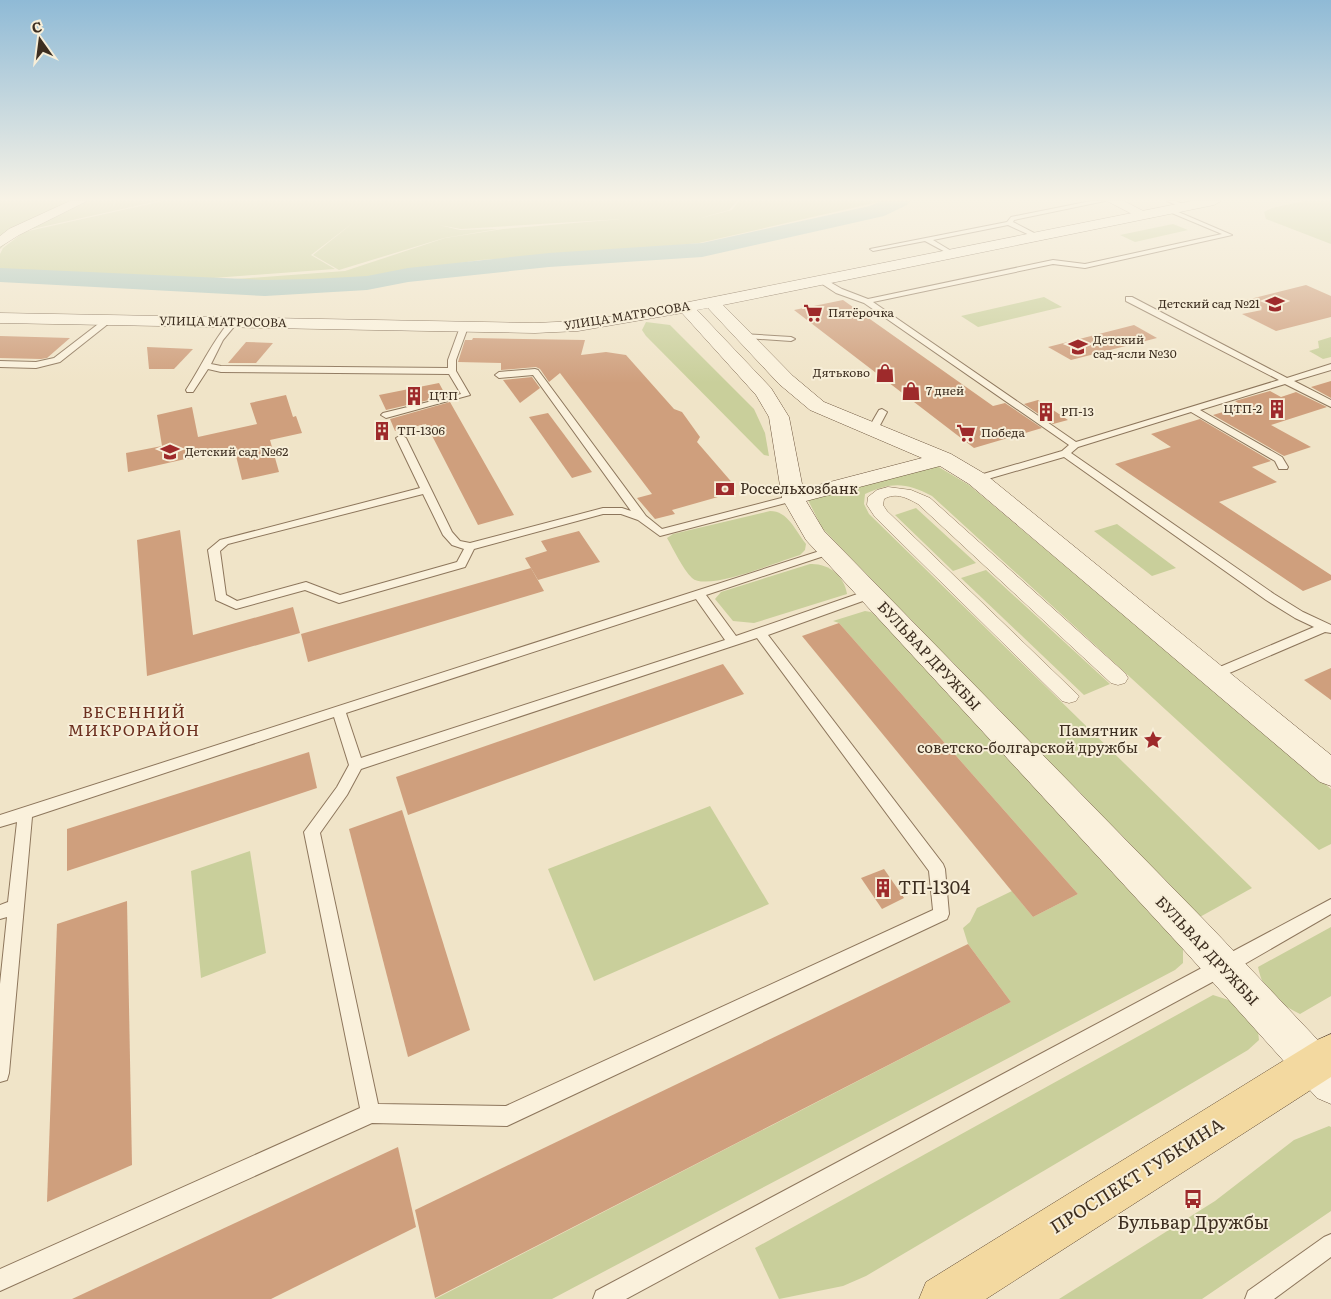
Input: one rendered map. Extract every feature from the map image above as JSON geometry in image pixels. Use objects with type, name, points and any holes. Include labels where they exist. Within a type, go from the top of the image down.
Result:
[{"type":"main road","name":"УЛИЦА МАТРОСОВА","points":[[0,318],[464,327],[578,326],[711,302],[909,262]]},
{"type":"main road","points":[[711,302],[786,380],[817,406],[878,420],[976,479],[1331,773]]},
{"type":"main road","name":"БУЛЬВАР ДРУЖБЫ","points":[[685,307],[764,392],[780,417],[793,498],[814,535],[1223,967],[1325,1068]]},
{"type":"main road","points":[[793,498],[943,459]]},
{"type":"main road","name":"ПРОСПЕКТ ГУБКИНА","points":[[943,1299],[1325,1068]]},
{"type":"street","points":[[1069,696],[880,514],[875,505],[876,497],[885,491],[899,490],[924,501],[1118,678]]},
{"type":"lane","points":[[868,301],[1053,262],[1085,266],[1105,262]]},
{"type":"lane","points":[[820,280],[839,290],[868,301],[1075,445]]},
{"type":"lane","points":[[1129,299],[1331,404]]},
{"type":"lane","points":[[1145,318],[1172,311]]},
{"type":"lane","points":[[0,364],[36,365],[57,360],[109,320]]},
{"type":"lane","points":[[190,390],[206,366],[220,339],[233,323]]},
{"type":"lane","points":[[386,415],[466,396],[452,371],[452,360],[464,327]]},
{"type":"lane","points":[[745,336],[792,339]]},
{"type":"lane","points":[[206,366],[221,369],[452,371]]},
{"type":"lane","points":[[976,479],[1065,453],[1075,445],[1331,367]]},
{"type":"lane","points":[[498,375],[535,372],[642,518],[660,533],[793,498]]},
{"type":"lane","points":[[1192,409],[1279,459],[1283,467]]},
{"type":"lane","points":[[401,438],[447,533],[456,544],[470,547],[603,511],[622,511],[642,518]]},
{"type":"lane","points":[[1065,453],[1270,597],[1299,615],[1328,628]]},
{"type":"lane","points":[[426,490],[224,542],[214,550],[220,597],[236,605],[306,586],[339,599],[461,564],[470,547]]},
{"type":"lane","points":[[0,821],[829,551]]},
{"type":"lane","points":[[698,593],[732,640]]},
{"type":"lane","points":[[372,1113],[312,832],[342,792],[356,765],[732,640],[760,633],[870,594]]},
{"type":"lane","points":[[1213,675],[1328,628]]},
{"type":"lane","points":[[0,1280],[372,1113],[507,1116],[941,914],[937,869],[760,633]]},
{"type":"lane","points":[[339,712],[356,765]]},
{"type":"lane","points":[[0,1073],[8,909],[25,813]]},
{"type":"lane","points":[[604,1299],[1223,967],[1331,906]]},
{"type":"lane","points":[[1266,1296],[1331,1244]]},
{"type":"green space","points":[[0,262],[322,262],[335,269],[200,279],[0,271]]},
{"type":"green space","points":[[324,262],[366,262],[339,270]]},
{"type":"green space","points":[[373,262],[469,262],[333,282],[209,281],[345,271]]},
{"type":"green space","points":[[1044,297],[1062,307],[978,327],[961,316]]},
{"type":"green space","points":[[646,322],[670,325],[754,409],[765,433],[769,456],[764,455],[646,336],[642,330]]},
{"type":"green space","points":[[1331,337],[1331,357],[1323,359],[1309,351],[1319,348],[1318,341]]},
{"type":"green space","points":[[937,466],[969,485],[1331,789],[1331,844],[1319,850],[932,496],[914,488],[898,485],[883,487],[865,494],[864,504],[869,514],[1252,888],[1198,918],[822,528],[808,500]]},
{"type":"green space","points":[[916,508],[976,563],[953,571],[895,515]]},
{"type":"green space","points":[[770,511],[782,514],[791,522],[806,544],[805,550],[800,555],[744,574],[712,581],[700,581],[692,578],[667,538],[673,534]]},
{"type":"green space","points":[[1117,524],[1176,568],[1152,576],[1094,531]]},
{"type":"green space","points":[[810,564],[817,564],[834,571],[842,581],[847,594],[754,623],[733,621],[715,599],[721,592]]},
{"type":"green space","points":[[986,570],[1110,684],[1084,695],[961,578]]},
{"type":"green space","points":[[865,611],[871,612],[881,620],[1183,947],[1183,963],[1175,970],[552,1299],[435,1299],[1011,1002],[968,944],[963,928],[970,922],[977,908],[1012,891],[1033,917],[1078,894],[839,623],[833,621]]},
{"type":"green space","points":[[710,806],[769,904],[594,981],[548,869]]},
{"type":"green space","points":[[250,851],[266,953],[201,978],[191,871]]},
{"type":"green space","points":[[1331,927],[1331,996],[1300,1014],[1272,996],[1264,984],[1258,967]]},
{"type":"green space","points":[[1213,995],[1238,1003],[1258,1031],[1259,1040],[1248,1050],[866,1276],[843,1286],[779,1299],[755,1248]]},
{"type":"green space","points":[[1329,1126],[1331,1127],[1331,1211],[1202,1299],[1059,1299],[1215,1201],[1294,1140]]},
{"type":"building","points":[[1306,285],[1331,296],[1331,317],[1276,331],[1242,314],[1262,310],[1242,301]]},
{"type":"building","points":[[843,300],[993,406],[1005,403],[1042,428],[974,448],[794,310]]},
{"type":"building","points":[[1134,325],[1157,338],[1071,360],[1048,347]]},
{"type":"building","points":[[0,336],[70,338],[47,358],[0,358]]},
{"type":"building","points":[[473,338],[585,340],[581,355],[606,352],[626,355],[674,409],[682,412],[700,437],[697,442],[735,486],[725,495],[672,510],[675,514],[655,519],[637,498],[652,494],[560,373],[549,382],[540,369],[536,367],[501,370],[501,363],[458,362],[465,340],[472,340]]},
{"type":"building","points":[[246,342],[273,343],[256,363],[228,363]]},
{"type":"building","points":[[147,347],[193,349],[174,369],[149,369]]},
{"type":"building","points":[[532,377],[540,388],[520,403],[503,380]]},
{"type":"building","points":[[1331,381],[1331,398],[1311,387]]},
{"type":"building","name":"ЦТП","points":[[439,383],[446,396],[386,410],[379,395]]},
{"type":"building","points":[[1270,391],[1281,397],[1296,392],[1327,407],[1271,425],[1311,447],[1284,456],[1213,415],[1243,406],[1235,401]]},
{"type":"building","points":[[286,395],[293,417],[296,416],[302,433],[270,440],[279,472],[242,480],[234,448],[128,472],[126,453],[162,446],[157,415],[192,407],[198,437],[257,424],[250,403]]},
{"type":"building","name":"РП-13","points":[[1038,400],[1068,420],[1053,424],[1024,404]]},
{"type":"building","points":[[450,402],[514,515],[478,525],[426,424],[395,431],[390,419]]},
{"type":"building","points":[[548,413],[592,472],[572,478],[529,417]]},
{"type":"building","points":[[1200,419],[1271,461],[1252,467],[1277,482],[1219,502],[1331,575],[1331,580],[1303,591],[1115,464],[1171,447],[1151,434]]},
{"type":"building","points":[[180,530],[193,635],[293,607],[300,633],[147,676],[137,540]]},
{"type":"building","points":[[579,531],[600,562],[538,580],[525,558],[547,551],[541,541]]},
{"type":"building","points":[[531,568],[544,591],[308,662],[301,634]]},
{"type":"building","points":[[839,623],[1078,894],[1033,917],[802,636]]},
{"type":"building","points":[[723,664],[744,694],[408,815],[396,777]]},
{"type":"building","points":[[1331,668],[1331,700],[1304,680]]},
{"type":"building","points":[[309,752],[317,788],[67,871],[67,829]]},
{"type":"building","points":[[402,810],[470,1030],[408,1057],[349,829]]},
{"type":"building","name":"ТП-1304","points":[[884,869],[904,898],[882,909],[861,878]]},
{"type":"building","points":[[127,901],[132,1165],[47,1202],[57,924]]},
{"type":"building","points":[[968,944],[1011,1002],[435,1298],[415,1210]]},
{"type":"building","points":[[398,1147],[416,1227],[271,1299],[72,1299]]},
{"type":"waterway","points":[[0,275],[265,288],[312,287],[367,283],[408,275],[534,262]]},
{"type":"place","name":"Детский сад №21","points":[[1275,304]]},
{"type":"place","name":"Пятёрочка","points":[[813,313]]},
{"type":"place","name":"Детский сад-ясли №30","points":[[1078,347]]},
{"type":"place","name":"Дятьково","points":[[885,373]]},
{"type":"place","name":"7 дней","points":[[911,391]]},
{"type":"place","name":"ЦТП","points":[[414,396]]},
{"type":"place","name":"ЦТП-2","points":[[1277,409]]},
{"type":"place","name":"РП-13","points":[[1046,412]]},
{"type":"place","name":"ТП-1306","points":[[382,431]]},
{"type":"place","name":"Победа","points":[[966,433]]},
{"type":"place","name":"Детский сад №62","points":[[170,452]]},
{"type":"place","name":"Россельхозбанк","points":[[725,489]]},
{"type":"place","name":"Памятник советско-болгарской дружбы","points":[[1153,740]]},
{"type":"place","name":"ТП-1304","points":[[883,888]]},
{"type":"place","name":"Бульвар Дружбы","points":[[1193,1199]]},
{"type":"district","name":"ВЕСЕННИЙ МИКРОРАЙОН","points":[[134,721]]}]
